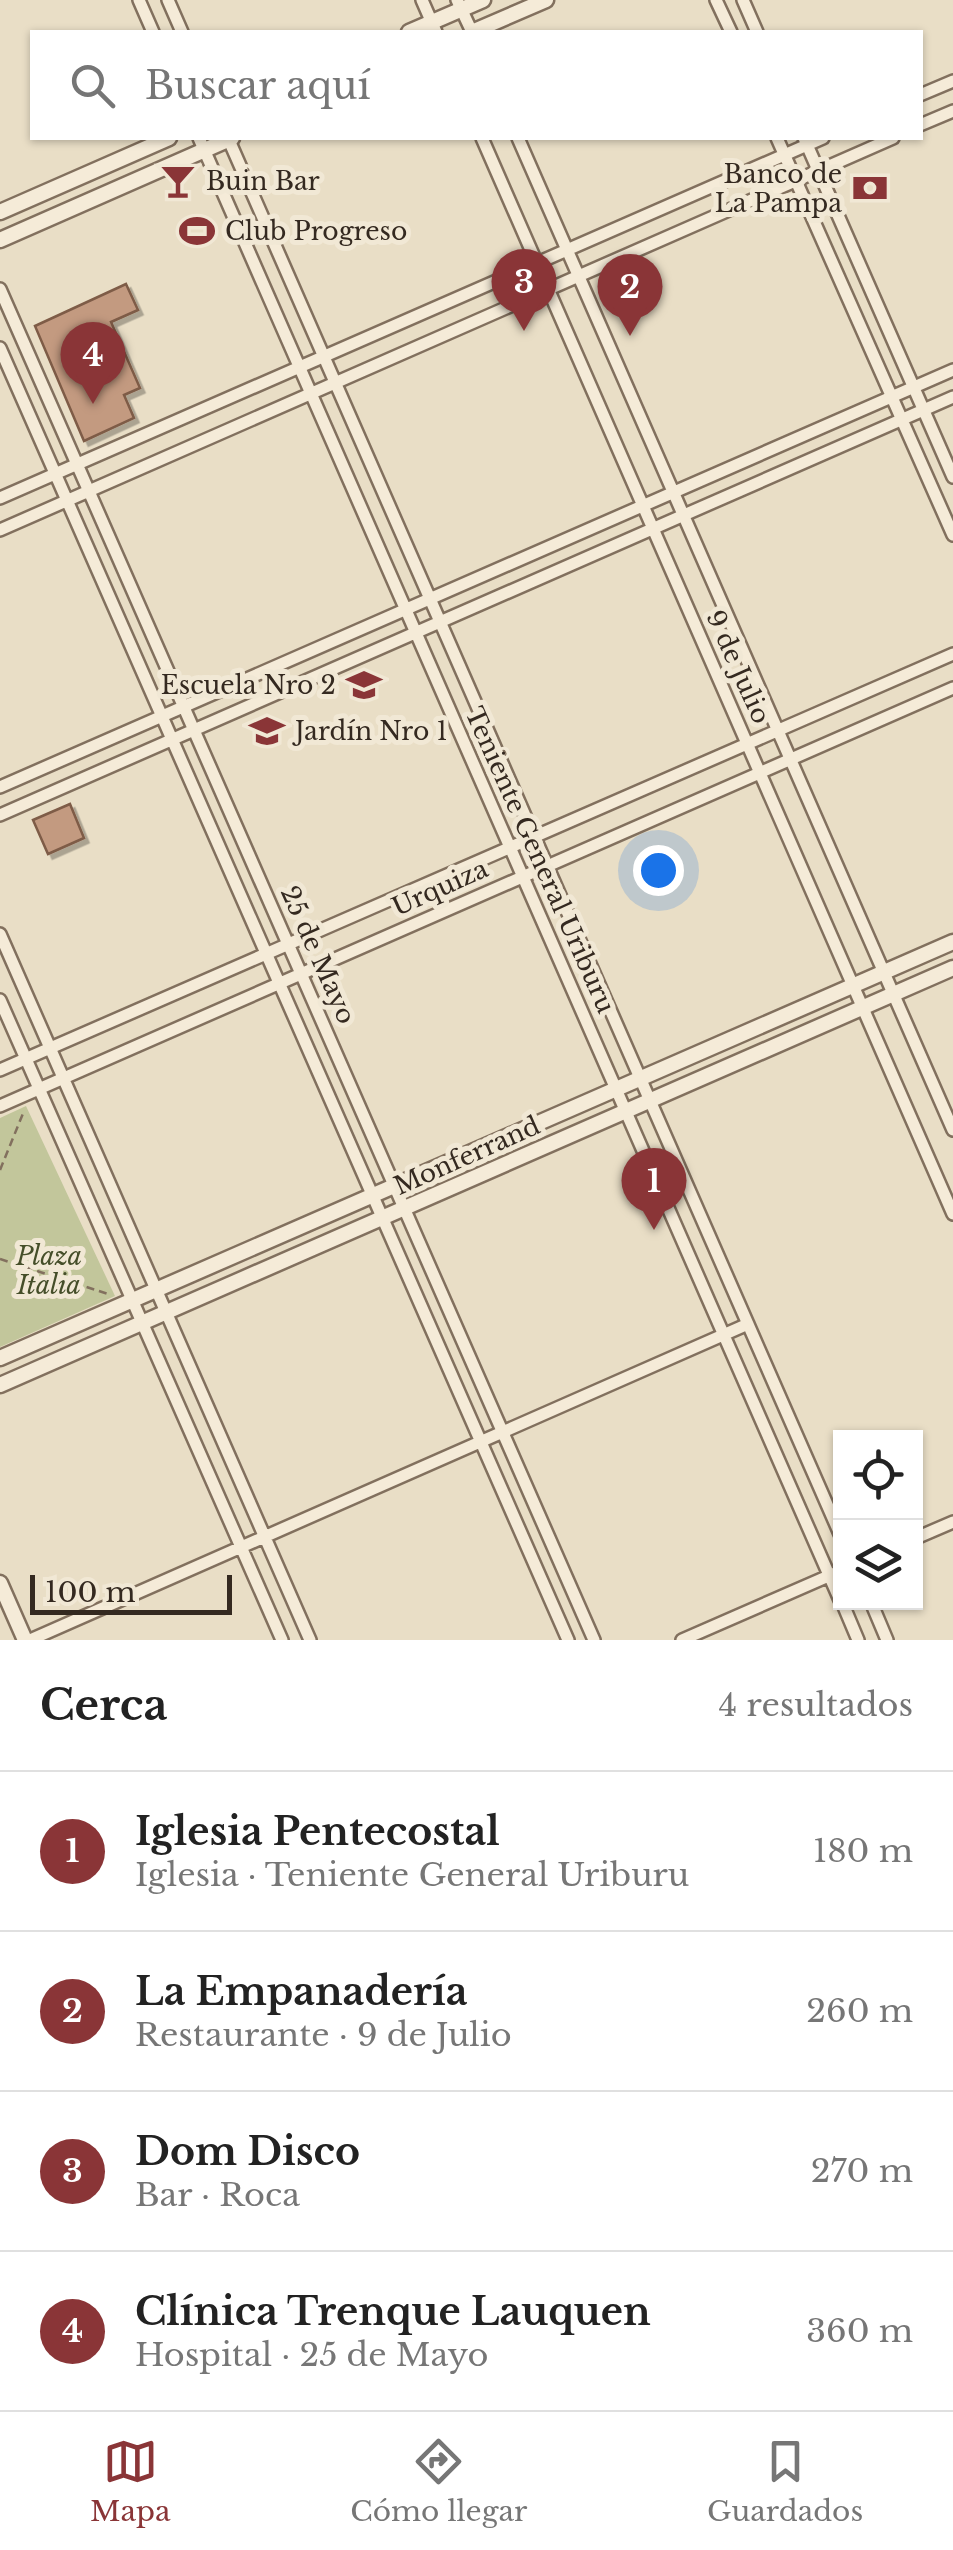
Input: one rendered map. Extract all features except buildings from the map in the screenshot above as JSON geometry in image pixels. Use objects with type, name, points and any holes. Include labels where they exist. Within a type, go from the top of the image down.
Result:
[{"type":"street","points":[[138,0],[152,30]]},
{"type":"street","points":[[168,0],[181,30]]},
{"type":"street","points":[[422,0],[434,28],[460,5],[483,0]]},
{"type":"street","points":[[477,30],[546,0]]},
{"type":"street","points":[[716,0],[730,30]]},
{"type":"street","points":[[743,0],[756,30]]},
{"type":"street","points":[[460,5],[471,30]]},
{"type":"street","points":[[923,94],[953,81]]},
{"type":"street","points":[[923,124],[953,111]]},
{"type":"street","points":[[0,212],[164,140]]},
{"type":"street","name":"Teniente General Uriburu","points":[[231,140],[834,1520]]},
{"type":"street","name":"9 de Julio","points":[[483,140],[953,1214]]},
{"type":"street","name":"9 de Julio","points":[[519,140],[953,1130]]},
{"type":"street","points":[[778,140],[953,535]]},
{"type":"street","points":[[0,530],[887,140]]},
{"type":"street","points":[[0,498],[785,154],[805,141],[953,477]]},
{"type":"street","points":[[0,240],[202,144]]},
{"type":"street","name":"Teniente General Uriburu","points":[[202,144],[724,1335],[833,1569]]},
{"type":"street","name":"25 de Mayo","points":[[0,289],[594,1640]]},
{"type":"street","name":"25 de Mayo","points":[[0,348],[568,1640]]},
{"type":"street","points":[[0,787],[953,370]]},
{"type":"street","points":[[0,815],[953,398]]},
{"type":"street","name":"Urquiza","points":[[0,1070],[953,654]]},
{"type":"street","name":"Urquiza","points":[[0,1106],[953,688]]},
{"type":"street","points":[[0,934],[310,1640]]},
{"type":"street","name":"Monferrand","points":[[0,1358],[953,942]]},
{"type":"street","name":"Monferrand","points":[[0,1385],[953,968]]},
{"type":"street","points":[[0,1000],[282,1640]]},
{"type":"street","points":[[0,1583],[28,1640],[748,1324]]},
{"type":"street","points":[[923,1535],[953,1522]]},
{"type":"street","points":[[682,1640],[833,1574]]},
{"type":"street","name":"Teniente General Uriburu","points":[[845,1610],[858,1640]]},
{"type":"street","points":[[874,1610],[887,1640]]},
{"type":"path","points":[[0,1170],[26,1106]]},
{"type":"path","points":[[0,1259],[115,1296]]},
{"type":"green space","name":"Plaza Italia","points":[[26,1106],[115,1296],[0,1347],[0,1118]]},
{"type":"place","name":"Buin Bar","points":[[178,181]]},
{"type":"place","name":"Banco de La Pampa","points":[[870,188]]},
{"type":"place","name":"Club Progreso","points":[[197,231]]},
{"type":"place","name":"Dom Disco","points":[[524,331]]},
{"type":"place","name":"La Empanadería","points":[[630,336]]},
{"type":"place","name":"Clínica Trenque Lauquen","points":[[93,404]]},
{"type":"place","name":"Escuela Nro 2","points":[[364,685]]},
{"type":"place","name":"Jardín Nro 1","points":[[267,731]]},
{"type":"place","name":"Iglesia Pentecostal","points":[[654,1230]]}]
